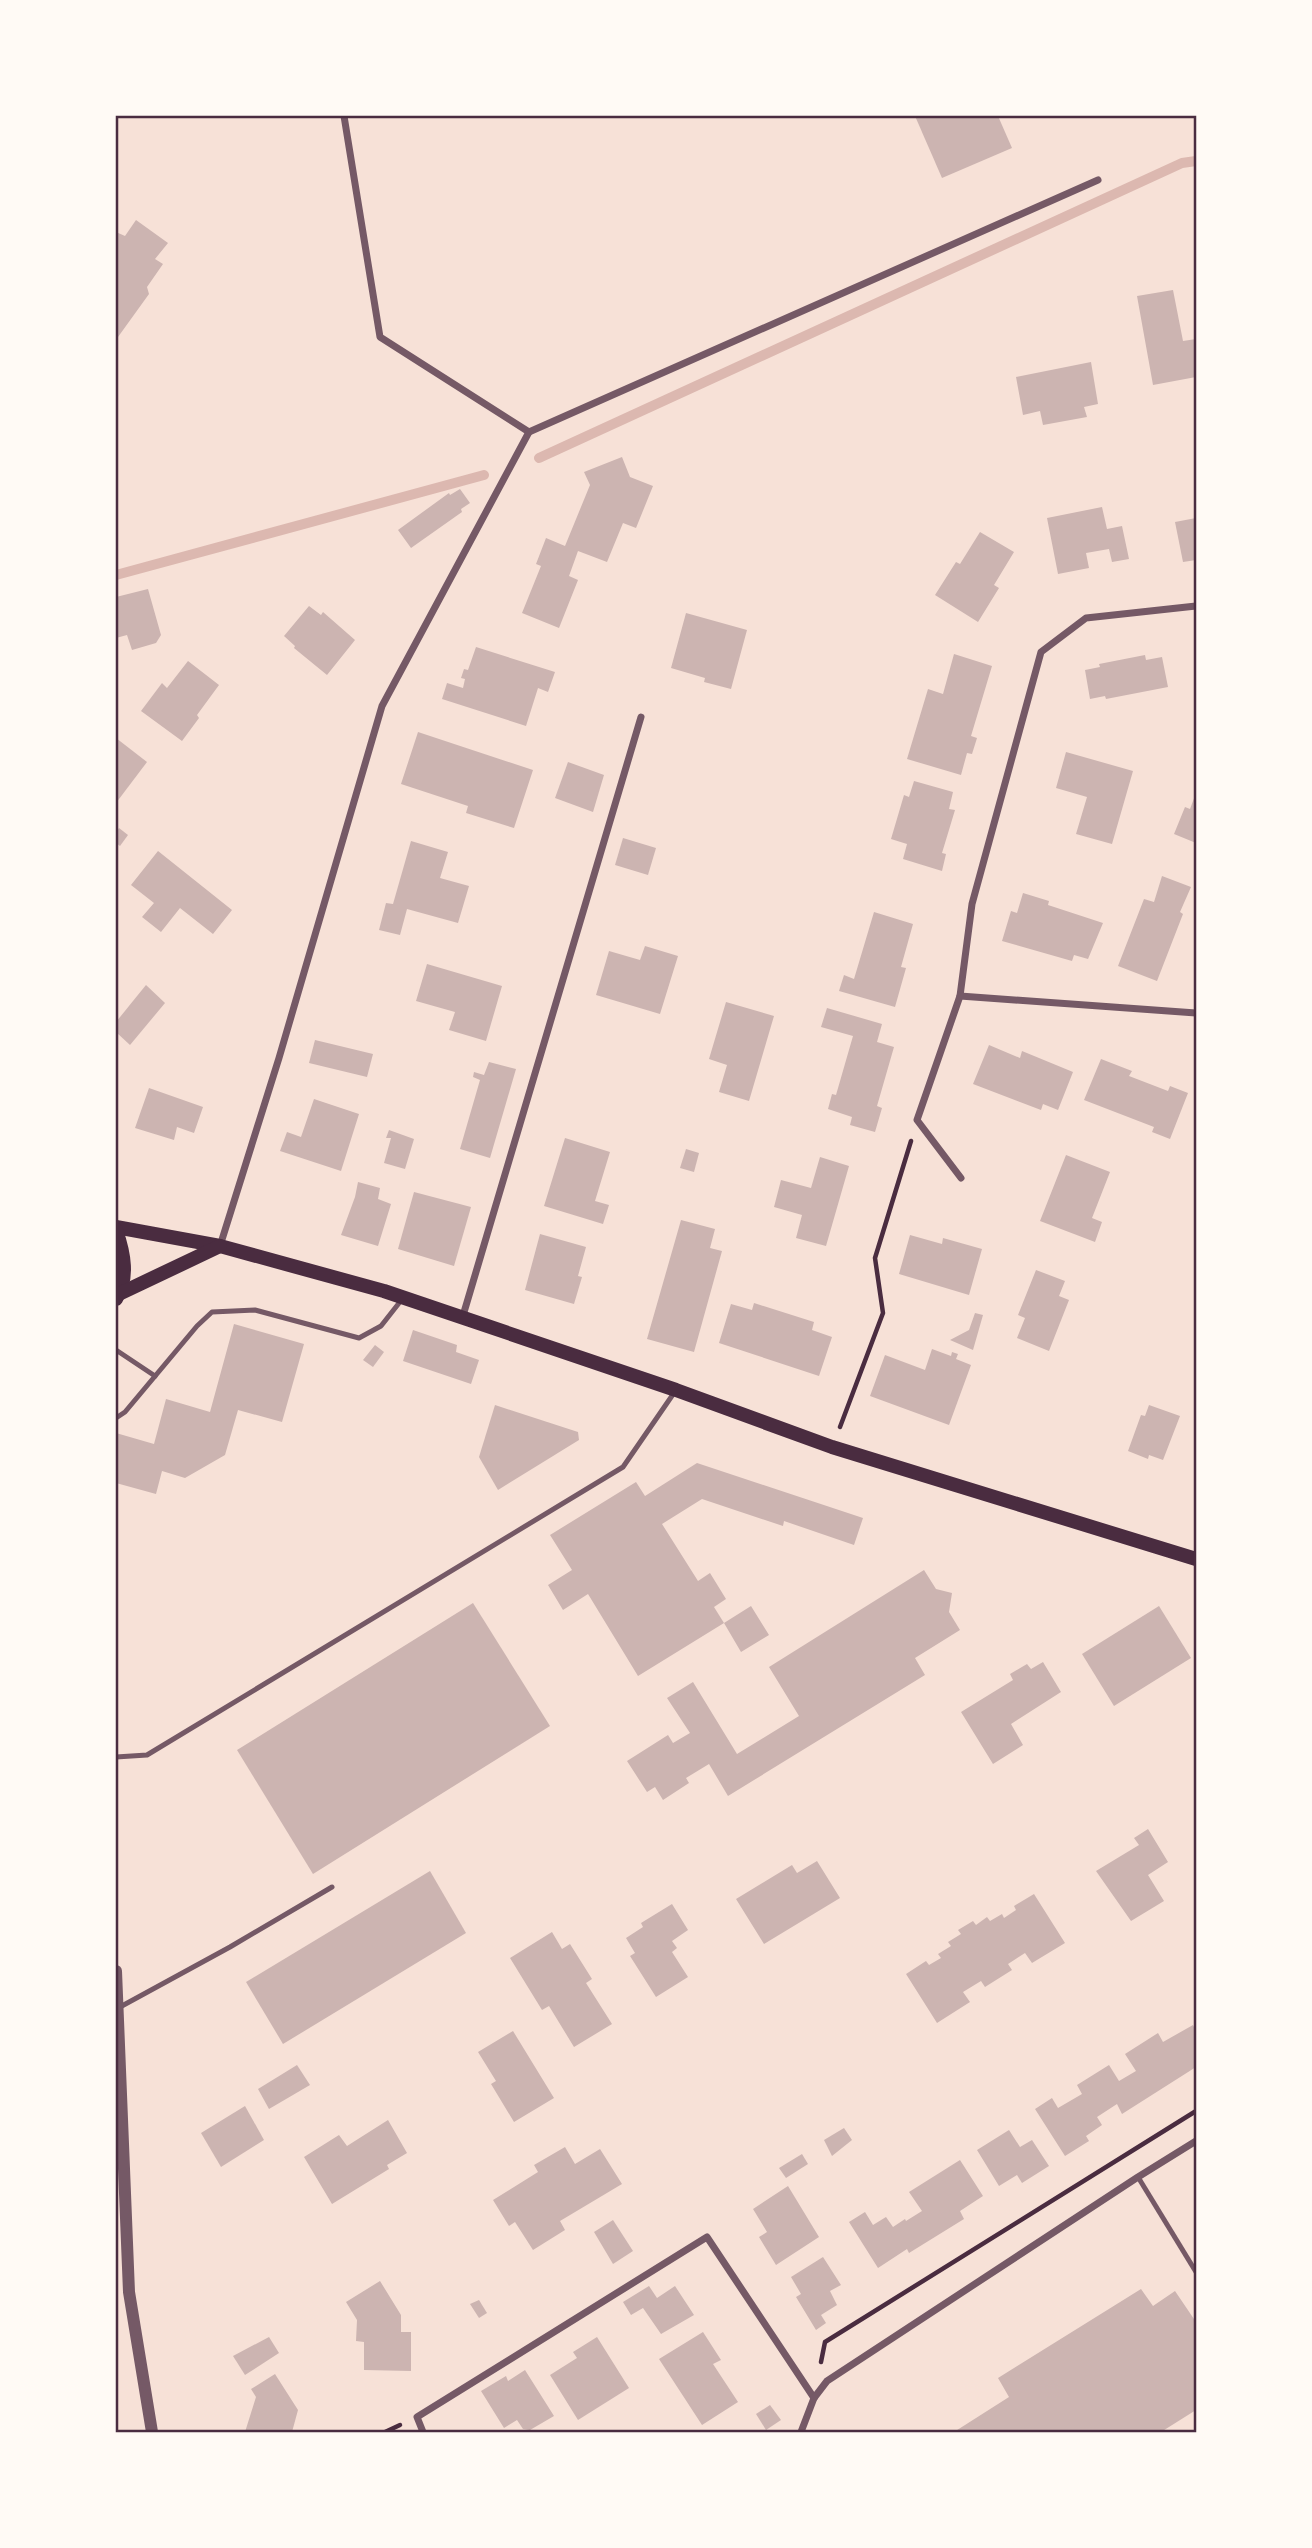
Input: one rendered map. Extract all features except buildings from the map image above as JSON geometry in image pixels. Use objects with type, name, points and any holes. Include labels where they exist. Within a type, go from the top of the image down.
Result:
[{"type":"main road","points":[[117,1297],[124,1272],[122,1249],[116,1229],[220,1246],[384,1291],[832,1447],[1196,1559]]},
{"type":"main road","points":[[117,1297],[220,1246]]},
{"type":"street","points":[[344,116],[380,337],[529,432]]},
{"type":"street","points":[[220,1246],[382,706],[529,432],[1098,180]]},
{"type":"street","points":[[961,1178],[917,1120],[960,996],[972,904],[1041,652],[1086,618],[1196,606]]},
{"type":"street","points":[[462,1319],[640,717]]},
{"type":"street","points":[[960,996],[1196,1013]]},
{"type":"street","points":[[116,1971],[129,2292],[152,2432]]},
{"type":"street","points":[[801,2432],[814,2398],[827,2381],[1138,2176],[1196,2141]]},
{"type":"street","points":[[423,2432],[417,2417],[707,2237],[814,2398]]},
{"type":"lane","points":[[116,1418],[125,1412],[197,1326],[212,1312],[255,1310],[359,1338],[381,1326],[403,1298]]},
{"type":"lane","points":[[116,1350],[155,1376]]},
{"type":"lane","points":[[116,1757],[147,1755],[623,1466],[676,1391]]},
{"type":"lane","points":[[117,2008],[230,1947],[332,1887]]},
{"type":"lane","points":[[1138,2176],[1196,2272]]},
{"type":"path","points":[[832,1447],[883,1313],[875,1258],[917,1120]]},
{"type":"path","points":[[814,2398],[825,2342],[1196,2111]]},
{"type":"waterway","points":[[539,458],[1182,163],[1196,161]]},
{"type":"waterway","points":[[116,575],[484,475]]}]
